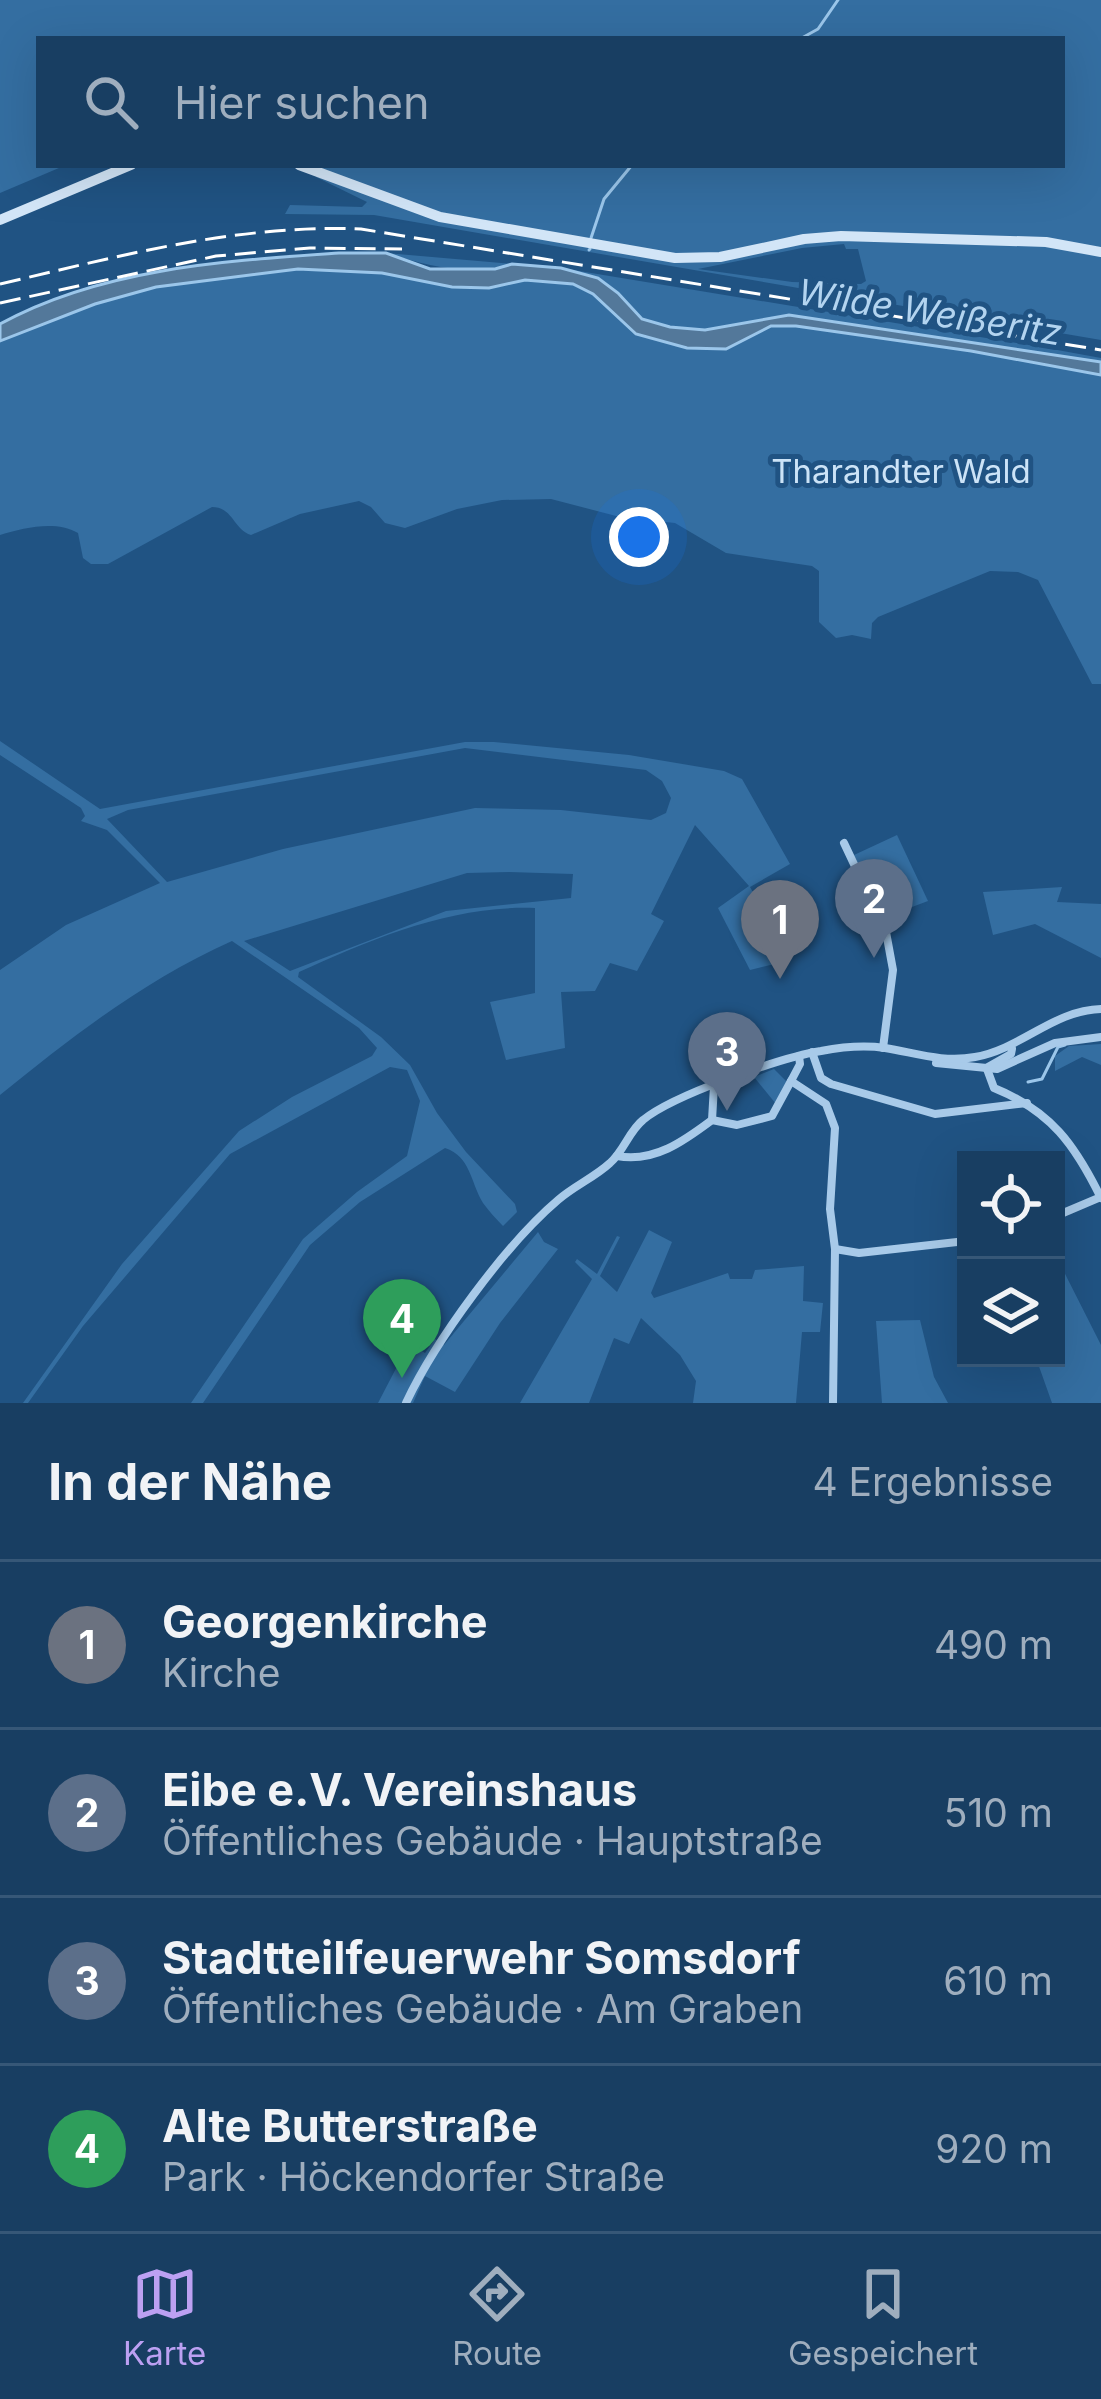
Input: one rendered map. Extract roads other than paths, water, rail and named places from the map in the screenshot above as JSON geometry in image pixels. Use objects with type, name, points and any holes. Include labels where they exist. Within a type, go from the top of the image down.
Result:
[{"type":"main road","points":[[0,220],[124,168]]},
{"type":"main road","points":[[307,168],[440,217],[683,259],[841,236],[1046,242],[1101,252]]},
{"type":"street","points":[[844,844],[886,932],[893,970],[883,1048]]},
{"type":"street","points":[[406,1403],[442,1337],[526,1232],[561,1197],[616,1156],[643,1120],[714,1086],[812,1052],[883,1048],[970,1058],[1012,1047],[1065,1016],[1101,1009]]},
{"type":"street","points":[[935,1063],[987,1069],[1012,1065],[1054,1043],[1101,1037]]},
{"type":"street","points":[[987,1069],[1011,1054],[1012,1047]]},
{"type":"street","points":[[812,1052],[821,1078],[831,1084],[928,1113],[1027,1103]]},
{"type":"street","points":[[616,1156],[630,1158],[667,1150],[712,1120],[737,1125],[772,1116],[800,1064],[799,1056]]},
{"type":"street","points":[[987,1069],[994,1088],[1027,1103],[1082,1157],[1101,1198],[1065,1212]]},
{"type":"street","points":[[790,1081],[832,1114],[833,1403]]},
{"type":"street","points":[[712,1120],[714,1086]]},
{"type":"street","points":[[835,1249],[859,1253],[957,1241]]},
{"type":"waterway","points":[[805,36],[818,29],[838,0]]},
{"type":"waterway","points":[[591,238],[604,199],[630,168]]},
{"type":"waterway","points":[[1028,1082],[1042,1079],[1058,1047],[1065,1045]]},
{"type":"railway","points":[[0,284],[224,237],[361,229],[1101,350]]},
{"type":"railway","points":[[0,303],[216,256],[310,248],[402,249]]},
{"type":"place","name":"Eibe e.V. Vereinshaus","points":[[874,958]]},
{"type":"place","name":"Georgenkirche","points":[[780,979]]},
{"type":"place","name":"Stadtteilfeuerwehr Somsdorf","points":[[727,1111]]},
{"type":"place","name":"Alte Butterstraße","points":[[402,1378]]},
{"type":"water label","name":"Wilde Weißeritz","points":[[930,312]]},
{"type":"park label","name":"Tharandter Wald","points":[[901,471]]}]
